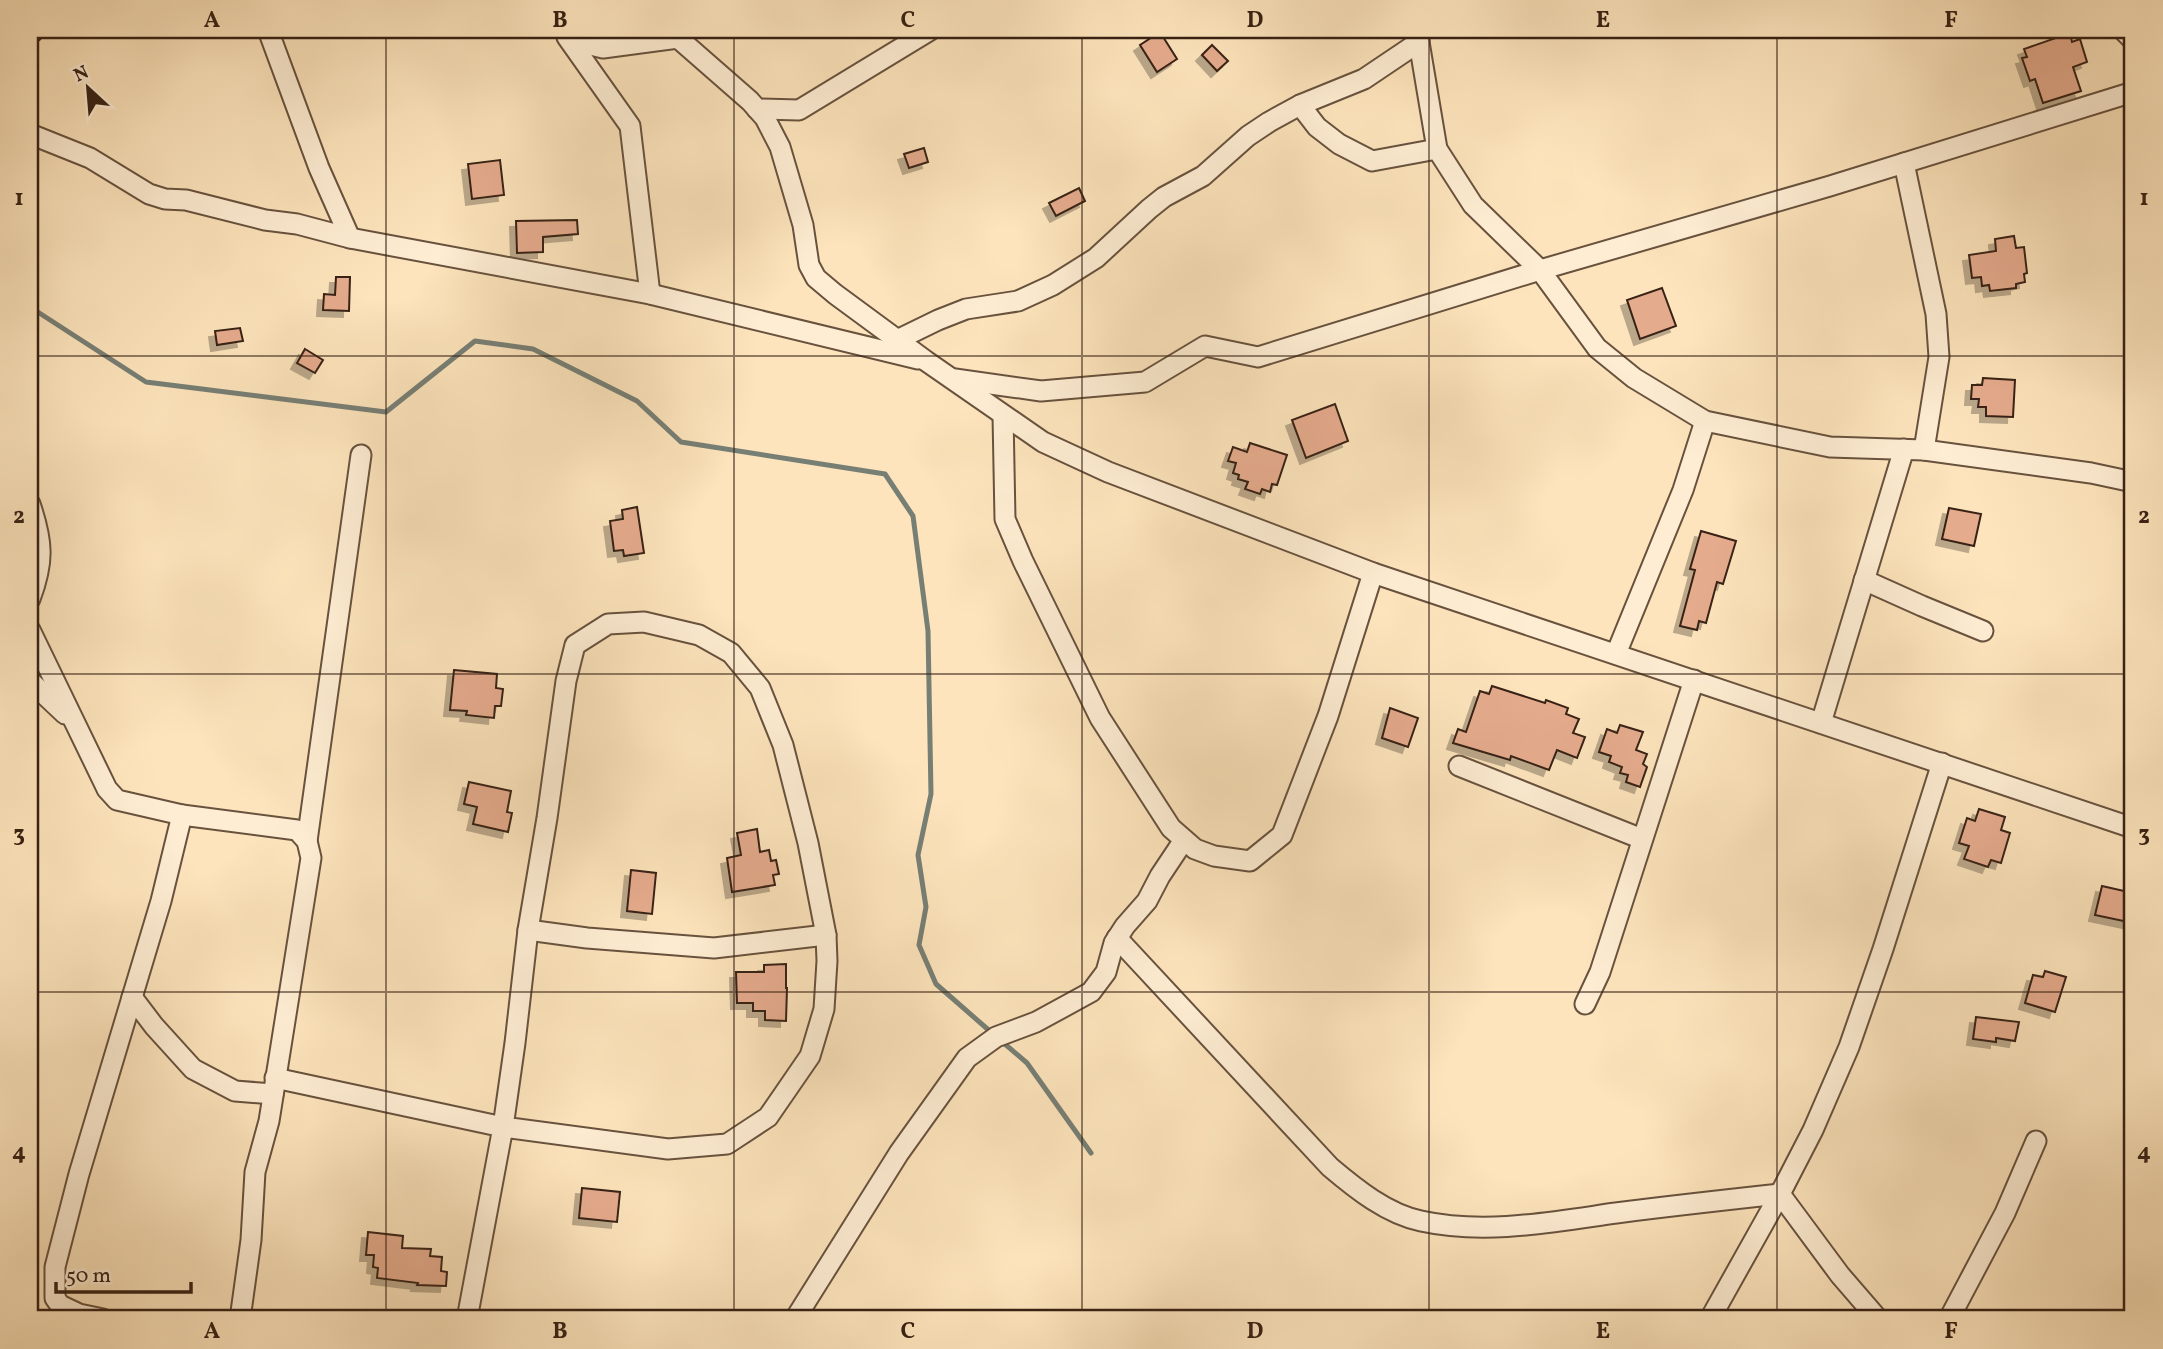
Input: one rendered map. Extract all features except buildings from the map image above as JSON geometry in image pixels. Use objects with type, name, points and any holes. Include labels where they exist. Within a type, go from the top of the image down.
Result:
[{"type":"street","points":[[268,30],[319,168],[350,238]]},
{"type":"street","points":[[2123,30],[2133,40]]},
{"type":"street","points":[[757,109],[799,110],[929,31]]},
{"type":"street","points":[[566,35],[630,126],[650,294]]},
{"type":"street","points":[[566,35],[603,48],[678,38],[765,118],[780,147],[803,225],[809,265],[816,278],[926,361],[1043,442],[1108,472],[1373,573],[2133,828]]},
{"type":"street","points":[[897,340],[966,309],[1018,302],[1053,285],[1096,258],[1156,203],[1203,176],[1248,136],[1300,105],[1364,79],[1419,36],[1437,149],[1473,205],[1540,270],[1597,348],[1634,378],[1705,421],[1830,447],[1914,449],[2066,469],[2133,482]]},
{"type":"street","points":[[951,379],[1041,391],[1144,383],[1205,346],[1258,357],[2133,92]]},
{"type":"street","points":[[1300,105],[1317,127],[1339,144],[1371,161],[1437,149]]},
{"type":"street","points":[[30,134],[90,158],[149,194],[166,199],[186,200],[350,238],[650,294],[926,361]]},
{"type":"street","points":[[1821,723],[1864,580],[1914,449],[1939,357],[1931,284],[1904,163]]},
{"type":"street","points":[[1003,415],[1005,519],[1023,561],[1100,718],[1171,828],[1195,849],[1214,856],[1250,861],[1282,835],[1328,716],[1373,573]]},
{"type":"street","points":[[1616,654],[1683,491],[1705,421]]},
{"type":"street","points":[[240,1319],[251,1240],[255,1172],[269,1121],[311,858],[307,841],[361,455]]},
{"type":"street","points":[[30,504],[38,528],[41,557],[39,575],[30,599]]},
{"type":"street","points":[[1864,580],[1983,631]]},
{"type":"street","points":[[132,997],[193,1069],[234,1091],[274,1086],[503,1127],[668,1149],[727,1144],[768,1117],[810,1056],[824,1009],[827,961],[826,935],[808,843],[783,745],[760,688],[731,653],[699,635],[644,622],[608,625],[575,645],[566,681],[528,930],[503,1127],[467,1319]]},
{"type":"street","points":[[30,630],[107,789],[117,800],[182,816],[297,830],[307,841]]},
{"type":"street","points":[[1585,1004],[1600,972],[1694,680]]},
{"type":"street","points":[[30,681],[73,721]]},
{"type":"street","points":[[1710,1319],[1813,1130],[1849,1047],[1884,949],[1942,764]]},
{"type":"street","points":[[1459,766],[1642,839]]},
{"type":"street","points":[[103,1319],[79,1314],[61,1306],[55,1297],[55,1267],[79,1174],[161,901],[182,816]]},
{"type":"street","points":[[795,1319],[899,1153],[967,1058],[996,1037],[1036,1022],[1091,992],[1106,972],[1117,938],[1147,901],[1184,840]]},
{"type":"street","points":[[528,930],[587,938],[714,948],[826,935]]},
{"type":"street","points":[[1117,938],[1330,1167],[1356,1188],[1387,1207],[1419,1221],[1485,1229],[1780,1194]]},
{"type":"street","points":[[1949,1319],[2005,1213],[2036,1141]]},
{"type":"street","points":[[1780,1194],[1840,1275],[1878,1319]]},
{"type":"path","points":[[30,47],[50,30]]},
{"type":"waterway","points":[[30,307],[146,382],[386,412],[475,341],[533,349],[637,401],[681,442],[885,474],[913,516],[928,631],[931,794],[918,855],[926,907],[919,945],[936,984],[992,1033]]},
{"type":"waterway","points":[[999,1039],[1027,1063],[1091,1153]]}]
